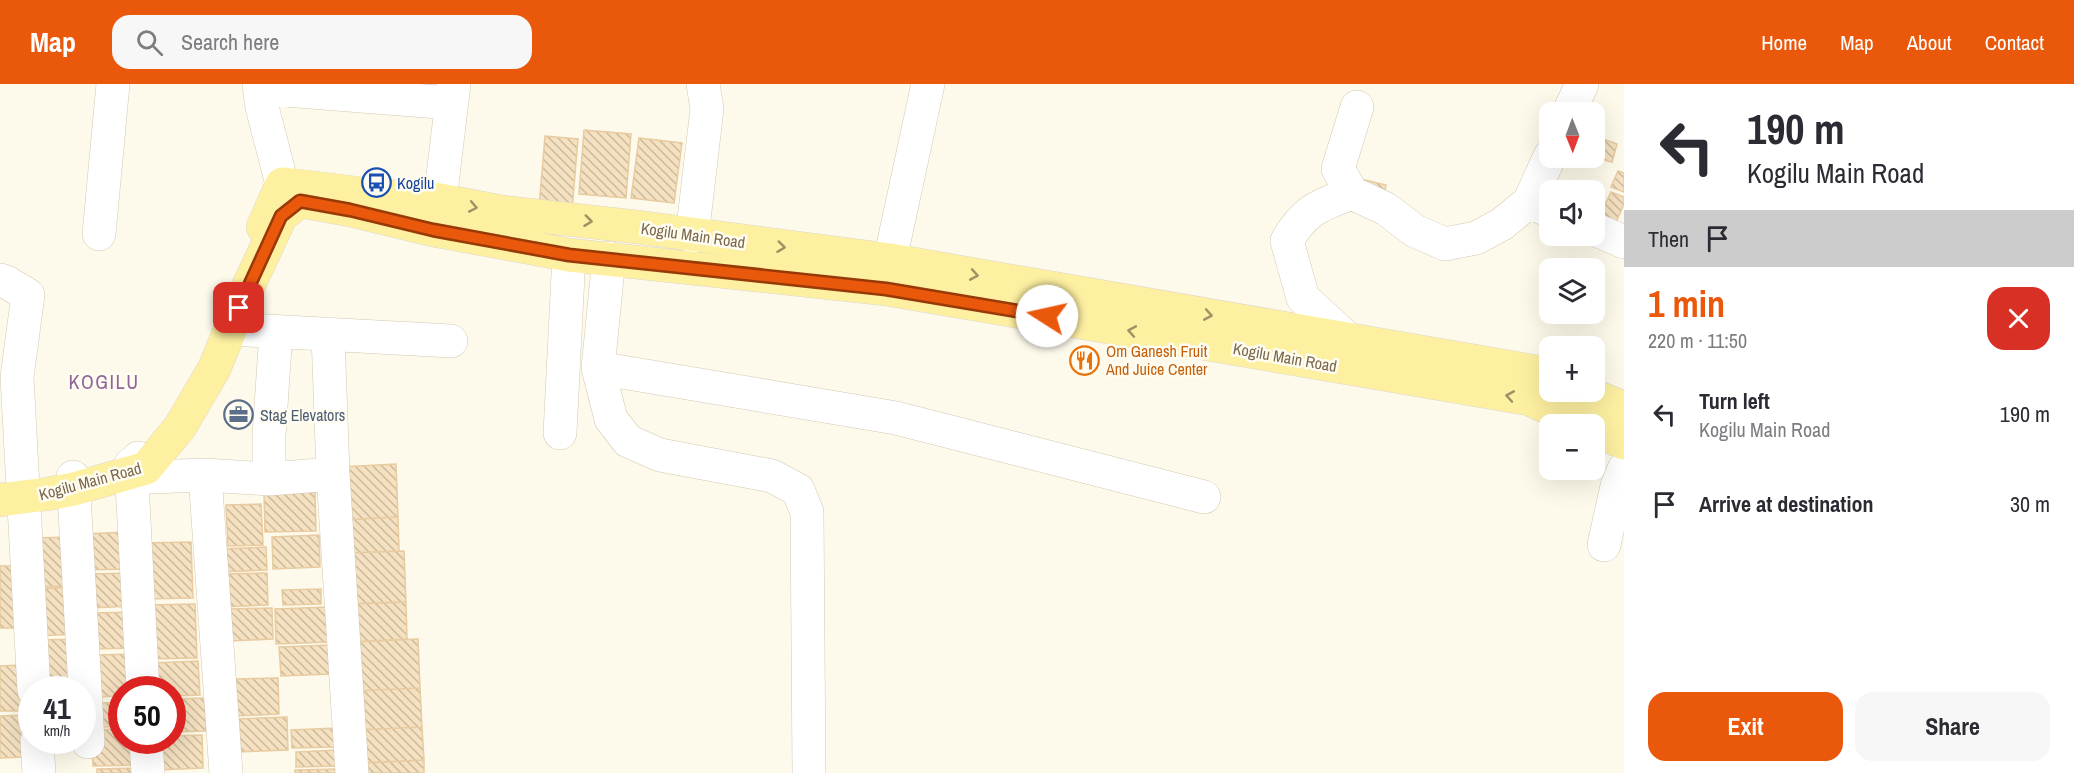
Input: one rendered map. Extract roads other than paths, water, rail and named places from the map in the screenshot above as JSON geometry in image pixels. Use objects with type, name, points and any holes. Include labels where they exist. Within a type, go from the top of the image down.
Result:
[{"type":"main road","name":"Kogilu Main Road","points":[[287,195],[372,195],[440,200],[502,212],[890,260],[1539,372]]},
{"type":"main road","name":"Kogilu Main Road","points":[[287,195],[300,201],[525,248],[569,255],[898,291],[1529,399],[1562,414]]},
{"type":"main road","name":"Kogilu Main Road","points":[[12,491],[73,483],[136,466],[180,427],[214,369],[281,216],[287,195]]},
{"type":"main road","name":"Kogilu Main Road","points":[[136,466],[184,400],[287,195]]},
{"type":"main road","points":[[525,248],[530,214]]},
{"type":"main road","points":[[1605,400],[1624,408]]},
{"type":"main road","points":[[1605,434],[1624,443]]},
{"type":"street","points":[[99,234],[113,84]]},
{"type":"street","points":[[692,236],[706,110],[703,84]]},
{"type":"street","points":[[890,260],[928,84]]},
{"type":"street","points":[[1574,102],[1582,84]]},
{"type":"street","points":[[287,195],[262,107],[260,86],[452,94],[440,200]]},
{"type":"street","points":[[1357,107],[1338,169],[1352,193],[1386,209],[1416,231],[1446,244],[1476,238],[1539,206]]},
{"type":"street","points":[[1349,339],[1303,298],[1287,241],[1294,228],[1309,212],[1352,193]]},
{"type":"street","points":[[1605,234],[1624,242]]},
{"type":"street","points":[[560,433],[569,255]]},
{"type":"street","points":[[609,258],[598,368],[611,419],[628,441],[660,455],[772,476],[798,490],[807,513],[809,773]]},
{"type":"street","points":[[0,280],[28,295],[17,377],[12,491],[32,676]]},
{"type":"street","points":[[230,329],[451,341]]},
{"type":"street","points":[[269,479],[269,436],[276,332]]},
{"type":"street","points":[[328,334],[333,474],[352,773]]},
{"type":"street","points":[[598,368],[896,418],[1204,497]]},
{"type":"street","points":[[136,466],[151,477],[205,475],[269,479],[333,474]]},
{"type":"street","points":[[136,466],[143,676]]},
{"type":"street","points":[[1604,545],[1617,486],[1624,469]]},
{"type":"street","points":[[205,475],[226,773]]},
{"type":"street","points":[[73,483],[84,676]]},
{"type":"street","points":[[38,754],[39,773]]},
{"type":"street","points":[[147,754],[148,773]]},
{"type":"place","name":"Kogilu","points":[[376,183]]},
{"type":"place","name":"Om Ganesh Fruit And Juice Center","points":[[1085,360]]},
{"type":"place","name":"Stag Elevators","points":[[239,415]]},
{"type":"district","name":"KOGILU","points":[[104,382]]}]
